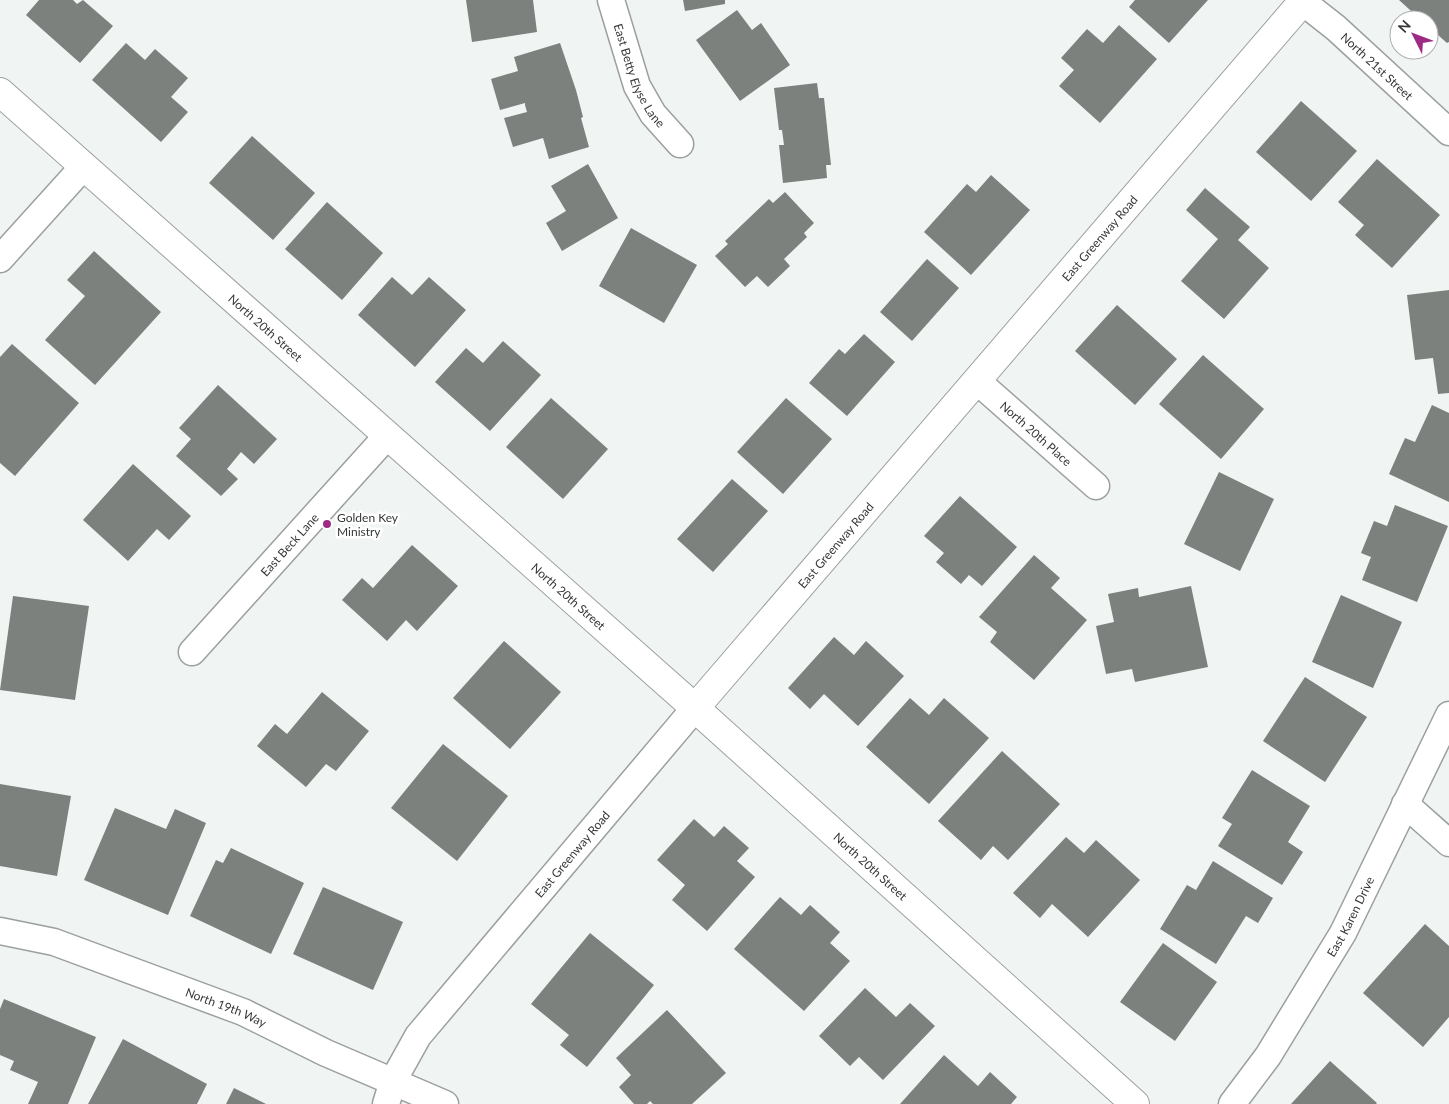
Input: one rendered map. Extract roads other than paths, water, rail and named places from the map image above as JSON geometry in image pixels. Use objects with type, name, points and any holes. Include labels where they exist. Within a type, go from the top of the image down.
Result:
[{"type":"street","name":"East Betty Elyse Lane","points":[[611,0],[638,86],[653,114],[680,144]]},
{"type":"street","name":"North 21st Street","points":[[1304,1],[1449,132]]},
{"type":"street","name":"East Greenway Road","points":[[389,1092],[418,1036],[695,708],[1304,1]]},
{"type":"street","name":"North 20th Street","points":[[0,92],[695,708],[1135,1104]]},
{"type":"street","points":[[0,259],[84,166]]},
{"type":"street","name":"North 20th Place","points":[[977,381],[1096,486]]},
{"type":"street","name":"East Beck Lane","points":[[192,652],[387,436]]},
{"type":"street","name":"East Karen Drive","points":[[1232,1104],[1268,1056],[1342,933],[1449,715]]},
{"type":"street","points":[[1405,804],[1449,843]]},
{"type":"street","name":"North 19th Way","points":[[0,931],[54,942],[243,1012],[326,1053],[389,1092],[445,1104]]},
{"type":"place","name":"Golden Key Ministry","points":[[327,524]]}]
